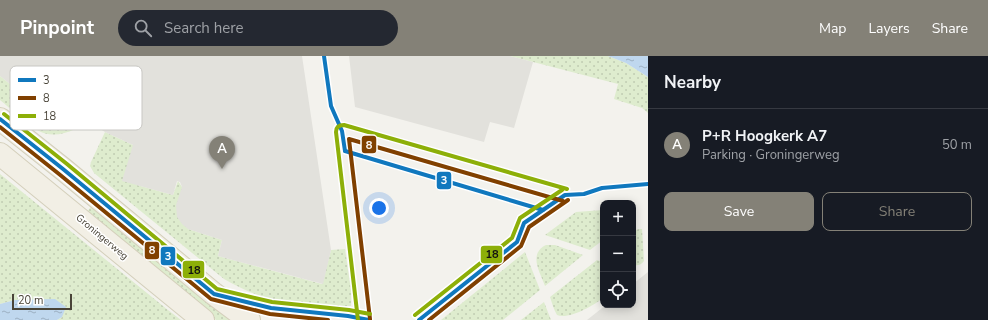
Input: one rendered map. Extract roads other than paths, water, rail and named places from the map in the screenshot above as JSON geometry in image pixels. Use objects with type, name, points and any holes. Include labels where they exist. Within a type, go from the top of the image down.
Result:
[{"type":"main road","points":[[0,120],[10,128]]},
{"type":"main road","points":[[13,130],[63,169],[214,294],[249,320]]},
{"type":"main road","name":"Groningerweg","points":[[0,154],[199,318]]},
{"type":"water","points":[[608,56],[648,56],[648,77],[626,63]]},
{"type":"water","points":[[55,299],[66,307],[62,317],[57,320],[0,320],[0,304],[15,300]]},
{"type":"place","name":"P+R Hoogkerk A7","points":[[222,169]]}]
